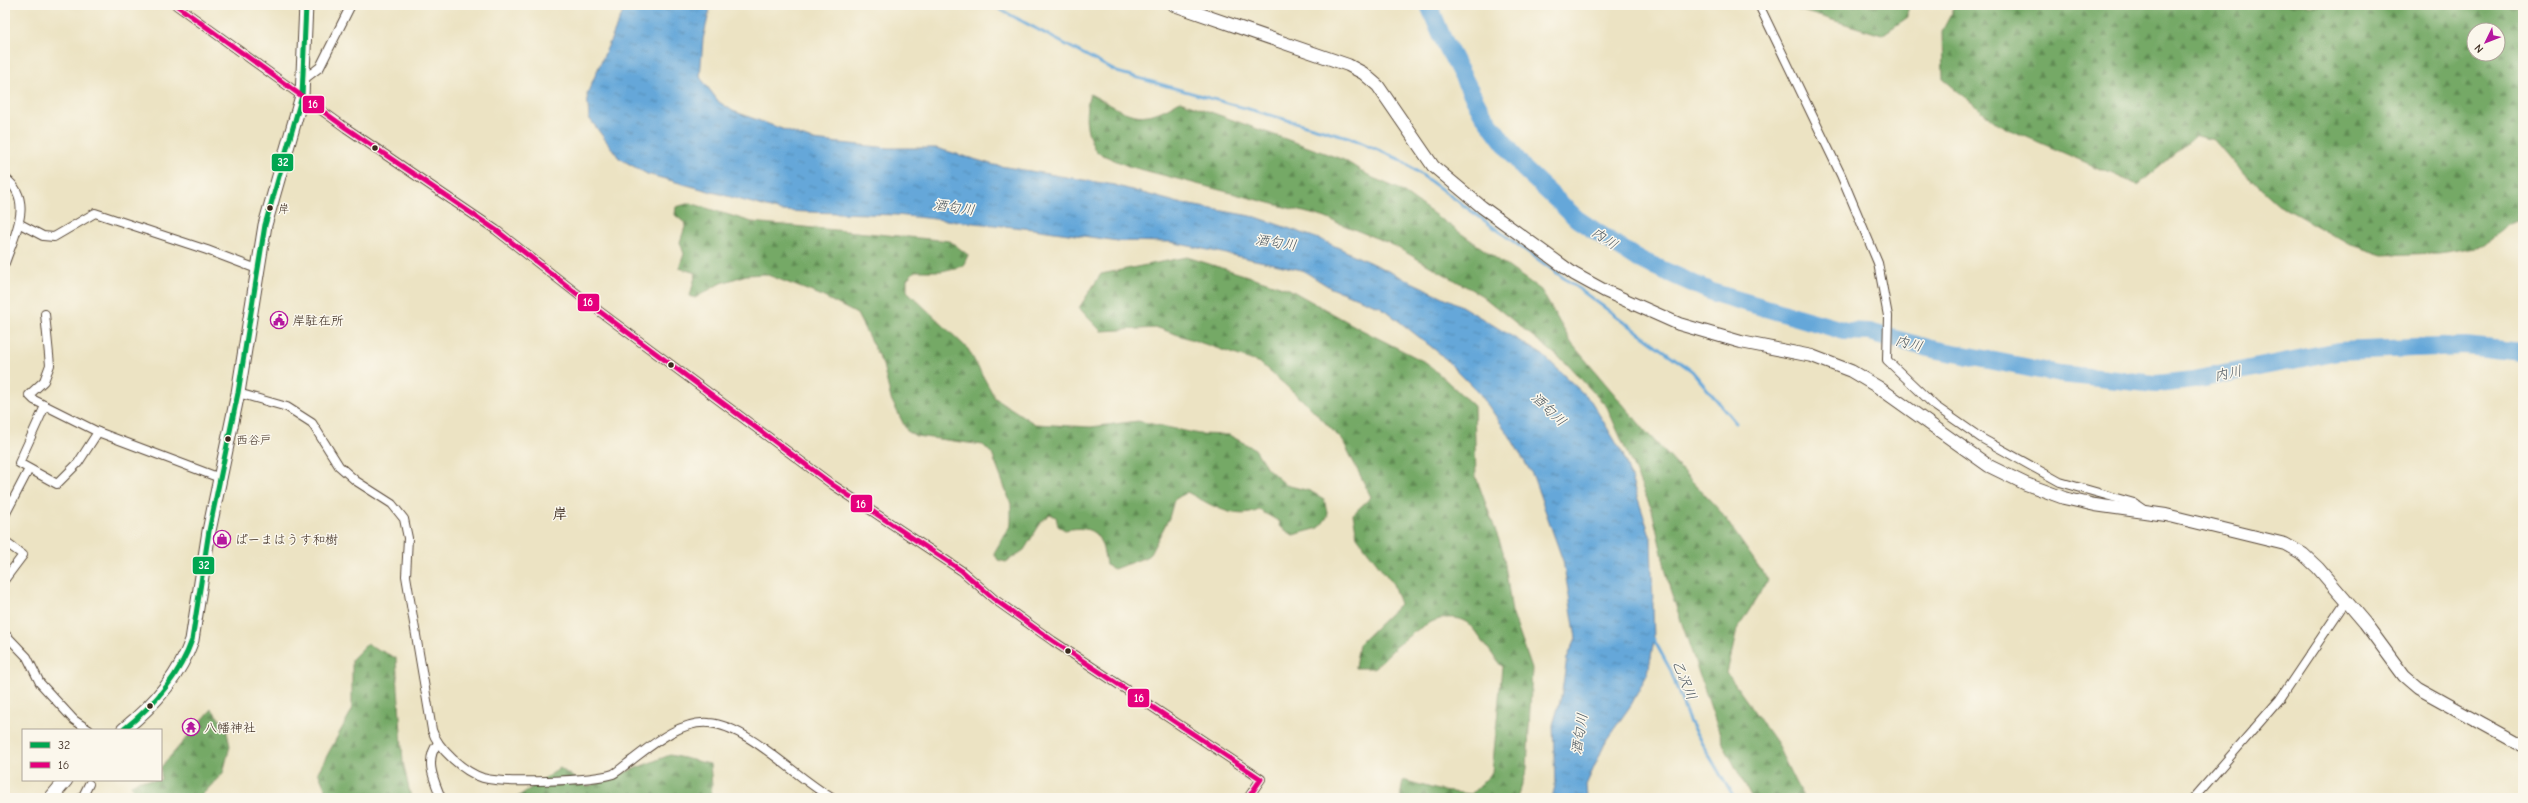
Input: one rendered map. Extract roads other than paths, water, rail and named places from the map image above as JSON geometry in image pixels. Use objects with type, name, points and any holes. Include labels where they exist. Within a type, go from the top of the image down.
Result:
[{"type":"main road","points":[[124,729],[161,695],[186,657],[196,622],[209,531],[238,393],[257,270],[275,183],[302,96],[304,80],[306,5]]},
{"type":"main road","points":[[51,798],[65,781]]},
{"type":"street","points":[[176,5],[302,96],[496,230],[599,311],[833,485],[962,571],[994,599],[1053,641],[1261,779],[1249,798]]},
{"type":"street","points":[[304,80],[320,67],[351,5]]},
{"type":"street","points":[[1174,5],[1348,65],[1363,73],[1378,86],[1433,166],[1482,207],[1535,246],[1574,274],[1605,291],[1673,321],[1706,332],[1812,356],[1851,371],[1878,387],[1989,466],[2026,484],[2064,498],[2187,519],[2284,544],[2303,554],[2346,601],[2404,676],[2418,688],[2523,746]]},
{"type":"street","points":[[1759,5],[1841,175],[1876,257],[1883,281],[1888,316],[1887,360],[1936,406],[1981,438],[2060,482],[2134,503],[2147,512]]},
{"type":"street","points":[[5,178],[16,192],[22,211],[20,224],[5,263]]},
{"type":"street","points":[[20,224],[43,236],[54,237],[95,213],[207,250],[257,270]]},
{"type":"street","points":[[45,314],[50,365],[44,381],[29,395],[45,406],[98,432],[220,478]]},
{"type":"street","points":[[238,393],[287,407],[312,424],[339,466],[356,481],[392,504],[404,519],[408,538],[406,576],[430,722],[438,743],[464,767],[484,778],[504,781],[593,779],[614,774],[652,744],[696,722],[711,723],[731,728],[753,742],[806,782],[832,798]]},
{"type":"street","points":[[45,406],[19,463],[57,484],[78,463],[98,432]]},
{"type":"street","points":[[5,515],[29,469]]},
{"type":"street","points":[[5,542],[23,555],[5,579]]},
{"type":"street","points":[[2194,798],[2280,699],[2346,601]]},
{"type":"street","points":[[5,634],[28,657],[40,683],[74,720],[88,729]]},
{"type":"street","points":[[438,743],[433,749],[430,766],[440,798]]},
{"type":"street","points":[[82,798],[89,784]]},
{"type":"water","name":"酒匂川","points":[[626,5],[711,5],[703,39],[700,77],[719,102],[733,111],[812,140],[889,148],[936,148],[994,165],[1114,185],[1179,203],[1256,217],[1322,240],[1458,304],[1543,355],[1591,401],[1623,454],[1651,538],[1654,640],[1648,673],[1631,705],[1607,739],[1586,785],[1587,798],[1552,798],[1555,786],[1553,725],[1561,697],[1567,658],[1576,638],[1563,561],[1533,476],[1509,435],[1480,394],[1439,353],[1381,307],[1331,288],[1302,270],[1170,242],[1118,241],[1033,229],[896,215],[781,211],[647,174],[619,158],[589,118],[587,94]]},
{"type":"waterway","points":[[992,5],[1117,72],[1348,137],[1401,160],[1692,371],[1736,423]]},
{"type":"waterway","name":"内川","points":[[1429,5],[1442,37],[1482,113],[1524,169],[1577,219],[1636,258],[1714,293],[1845,331],[1869,332],[1928,348],[2060,374],[2156,384],[2194,380],[2338,351],[2465,346],[2523,352]]},
{"type":"waterway","name":"乙沢川","points":[[1653,638],[1670,669],[1689,721],[1734,798]]},
{"type":"place","name":"岸","points":[[270,208]]},
{"type":"place","name":"岸駐在所","points":[[279,320]]},
{"type":"place","name":"西谷戸","points":[[228,439]]},
{"type":"place","name":"ぱーまはうす和樹","points":[[222,539]]},
{"type":"place","name":"八幡神社","points":[[191,727]]},
{"type":"district","name":"岸","points":[[560,514]]}]
